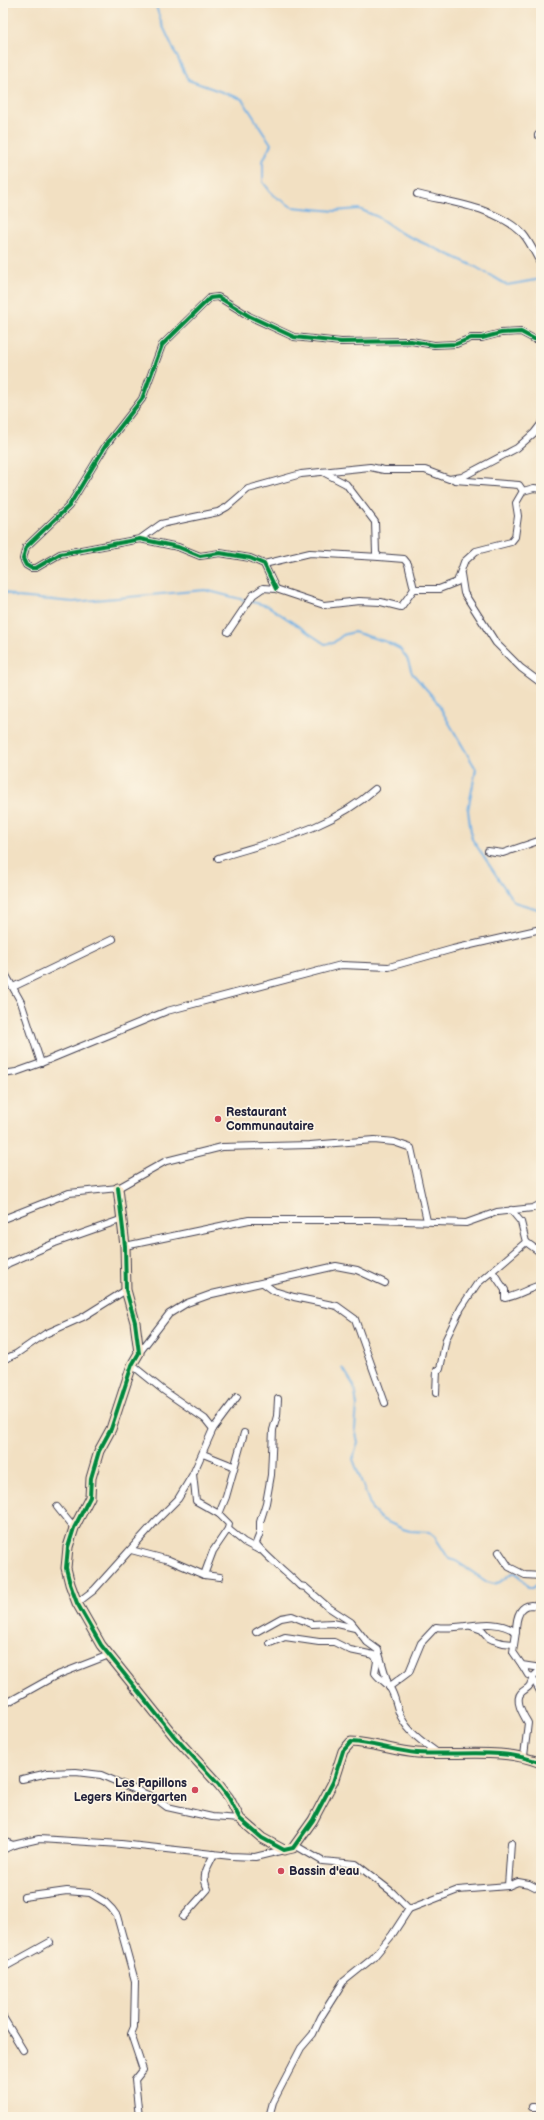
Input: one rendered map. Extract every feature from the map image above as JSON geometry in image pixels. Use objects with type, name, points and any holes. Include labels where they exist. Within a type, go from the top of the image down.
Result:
[{"type":"street","points":[[416,194],[489,212],[510,223],[524,235],[541,264]]},
{"type":"street","points":[[228,632],[253,595],[263,588],[276,589],[324,605],[381,602],[401,607],[414,589],[408,564],[404,559],[310,553],[264,564],[250,558],[220,553],[200,556],[178,547],[140,539],[60,554],[36,568],[31,568],[26,565],[23,559],[26,547],[69,506],[106,445],[142,399],[162,345],[210,298],[218,297],[249,316],[294,337],[341,342],[411,341],[434,345],[456,344],[471,338],[510,332],[521,332],[534,339],[541,339]]},
{"type":"street","points":[[449,480],[462,477],[481,468],[502,454],[517,448],[534,433],[541,424]]},
{"type":"street","points":[[140,539],[162,524],[218,512],[228,507],[248,488],[292,476],[316,474],[322,471],[370,467],[384,470],[425,470],[449,480],[519,486],[523,491]]},
{"type":"street","points":[[322,471],[346,484],[375,522],[376,553],[379,557]]},
{"type":"street","points":[[414,589],[439,589],[457,582],[464,562],[476,551],[511,542],[515,537],[518,516],[516,503],[523,491],[534,488],[541,489]]},
{"type":"street","points":[[264,564],[276,589]]},
{"type":"street","points":[[461,574],[464,593],[496,643],[521,668],[541,683]]},
{"type":"street","points":[[218,858],[319,827],[336,818],[375,789]]},
{"type":"street","points":[[488,851],[503,853],[541,840]]},
{"type":"street","points":[[3,1074],[16,1072],[41,1063],[174,1009],[341,965],[389,967],[453,949],[541,929]]},
{"type":"street","points":[[14,987],[113,939]]},
{"type":"street","points":[[3,970],[14,987],[21,1002],[41,1063]]},
{"type":"street","points":[[3,1219],[69,1193],[118,1188],[166,1161],[222,1147],[310,1145],[374,1140],[394,1142],[411,1148],[427,1221]]},
{"type":"street","points":[[118,1188],[123,1219],[126,1290],[135,1322],[139,1353]]},
{"type":"street","points":[[125,1246],[249,1220],[427,1221],[466,1223],[497,1212],[533,1208],[541,1204]]},
{"type":"street","points":[[511,1210],[521,1222],[526,1242],[541,1253]]},
{"type":"street","points":[[3,1267],[55,1243],[123,1219]]},
{"type":"street","points":[[436,1393],[437,1370],[440,1369],[446,1339],[454,1321],[477,1284],[526,1242]]},
{"type":"street","points":[[288,1849],[262,1838],[240,1819],[229,1798],[219,1785],[174,1736],[109,1655],[90,1628],[77,1604],[66,1568],[68,1547],[74,1528],[90,1497],[91,1478],[99,1450],[111,1429],[132,1365],[139,1353],[169,1314],[180,1307],[212,1294],[336,1266],[358,1270],[385,1283]]},
{"type":"street","points":[[492,1271],[504,1290],[504,1298],[515,1296],[528,1288],[541,1285]]},
{"type":"street","points":[[263,1283],[274,1291],[294,1298],[336,1306],[355,1319],[385,1403]]},
{"type":"street","points":[[3,1360],[16,1354],[45,1334],[84,1317],[126,1290]]},
{"type":"street","points":[[132,1365],[163,1390],[205,1419],[213,1429]]},
{"type":"street","points":[[77,1604],[94,1590],[156,1521],[178,1499],[203,1454],[213,1429],[237,1397]]},
{"type":"street","points":[[259,1550],[256,1543],[260,1533],[260,1522],[266,1503],[271,1475],[273,1430],[277,1416],[278,1399]]},
{"type":"street","points":[[219,1514],[226,1497],[233,1466],[244,1433]]},
{"type":"street","points":[[203,1454],[233,1466]]},
{"type":"street","points":[[193,1474],[196,1501],[219,1514],[229,1524],[228,1529],[213,1551],[204,1575]]},
{"type":"street","points":[[57,1507],[74,1528]]},
{"type":"street","points":[[228,1529],[244,1542],[272,1559],[300,1586],[305,1587],[328,1607],[351,1622],[367,1642],[380,1652],[389,1686],[397,1702],[400,1717],[416,1737],[440,1754]]},
{"type":"street","points":[[131,1550],[169,1560],[204,1575],[220,1577]]},
{"type":"street","points":[[499,1552],[508,1567],[525,1575],[541,1576]]},
{"type":"street","points":[[541,1606],[531,1605],[522,1610],[518,1616],[513,1655],[528,1675],[532,1677],[541,1693]]},
{"type":"street","points":[[256,1632],[281,1618],[292,1616],[312,1624],[333,1623],[355,1628]]},
{"type":"street","points":[[389,1686],[409,1672],[421,1643],[436,1627],[447,1628],[499,1624],[507,1626],[516,1632]]},
{"type":"street","points":[[469,1626],[482,1630],[489,1638],[493,1640],[514,1644]]},
{"type":"street","points":[[270,1642],[285,1637],[319,1642],[334,1642],[350,1650],[374,1655],[377,1661],[375,1673],[381,1681],[389,1686]]},
{"type":"street","points":[[3,1705],[55,1676],[109,1655]]},
{"type":"street","points":[[522,1665],[541,1669]]},
{"type":"street","points":[[524,1756],[528,1723],[522,1714],[519,1696],[521,1692],[528,1688],[532,1677],[541,1669]]},
{"type":"street","points":[[288,1849],[313,1820],[333,1782],[343,1751],[351,1742],[370,1743],[415,1753],[440,1754],[467,1752],[524,1756],[541,1763]]},
{"type":"street","points":[[22,1779],[48,1773],[76,1772],[101,1775],[155,1798],[167,1807],[212,1817],[240,1819]]},
{"type":"street","points":[[3,1850],[13,1845],[40,1839],[121,1844],[255,1857],[298,1847],[322,1861],[356,1864],[392,1892],[409,1909]]},
{"type":"street","points":[[3,1841],[13,1845]]},
{"type":"street","points":[[508,1886],[511,1843]]},
{"type":"street","points":[[183,1917],[208,1889],[204,1883],[204,1874],[214,1854]]},
{"type":"street","points":[[269,2117],[277,2095],[301,2048],[313,2034],[321,2017],[342,1982],[373,1958],[409,1909],[458,1890],[508,1886],[518,1882],[529,1884],[541,1890]]},
{"type":"street","points":[[24,1897],[67,1891],[90,1892],[105,1902],[117,1916],[134,1981],[134,2027],[131,2034],[143,2070],[135,2080],[139,2117]]},
{"type":"street","points":[[3,1968],[50,1942]]},
{"type":"street","points":[[3,2017],[23,2050]]},
{"type":"street","points":[[532,2107],[541,2107]]},
{"type":"waterway","points":[[155,3],[161,22],[188,80],[242,99],[271,144],[263,161],[263,182],[273,195],[292,207],[335,211],[359,209],[378,217],[401,233],[474,266],[507,285],[541,279]]},
{"type":"waterway","points":[[3,591],[17,597],[73,602],[205,590],[268,606],[325,644],[333,643],[343,635],[354,632],[387,642],[400,649],[407,658],[412,673],[435,699],[476,769],[468,810],[472,839],[514,902],[541,910]]},
{"type":"waterway","points":[[343,1368],[354,1386],[357,1406],[355,1429],[358,1442],[353,1459],[372,1510],[381,1519],[403,1529],[429,1532],[435,1537],[449,1559],[456,1561],[487,1582],[494,1584],[500,1582],[512,1573],[516,1573],[529,1588],[533,1588],[541,1581]]},
{"type":"cycle path","points":[[276,589],[264,564],[250,558],[220,553],[200,556],[178,547],[140,539],[60,554],[36,568],[31,568],[26,565],[23,559],[26,547],[69,506],[106,445],[142,399],[162,345],[210,298],[218,297],[249,316],[294,337],[341,342],[411,341],[434,345],[456,344],[471,338],[482,338],[501,333],[521,332],[534,339],[541,339]]},
{"type":"cycle path","points":[[118,1188],[125,1246],[126,1290],[135,1322],[139,1353],[132,1365],[111,1429],[99,1451],[91,1478],[90,1497],[74,1528],[68,1547],[66,1568],[77,1603],[101,1645],[174,1736],[219,1785],[229,1798],[240,1819],[262,1838],[284,1850],[293,1848],[313,1820],[333,1782],[343,1751],[351,1742],[417,1753],[480,1753],[511,1755],[541,1763]]},
{"type":"place","name":"Restaurant Communautaire","points":[[218,1119]]},
{"type":"place","name":"Les Papillons Legers Kindergarten","points":[[195,1790]]},
{"type":"place","name":"Bassin d'eau","points":[[281,1871]]}]
